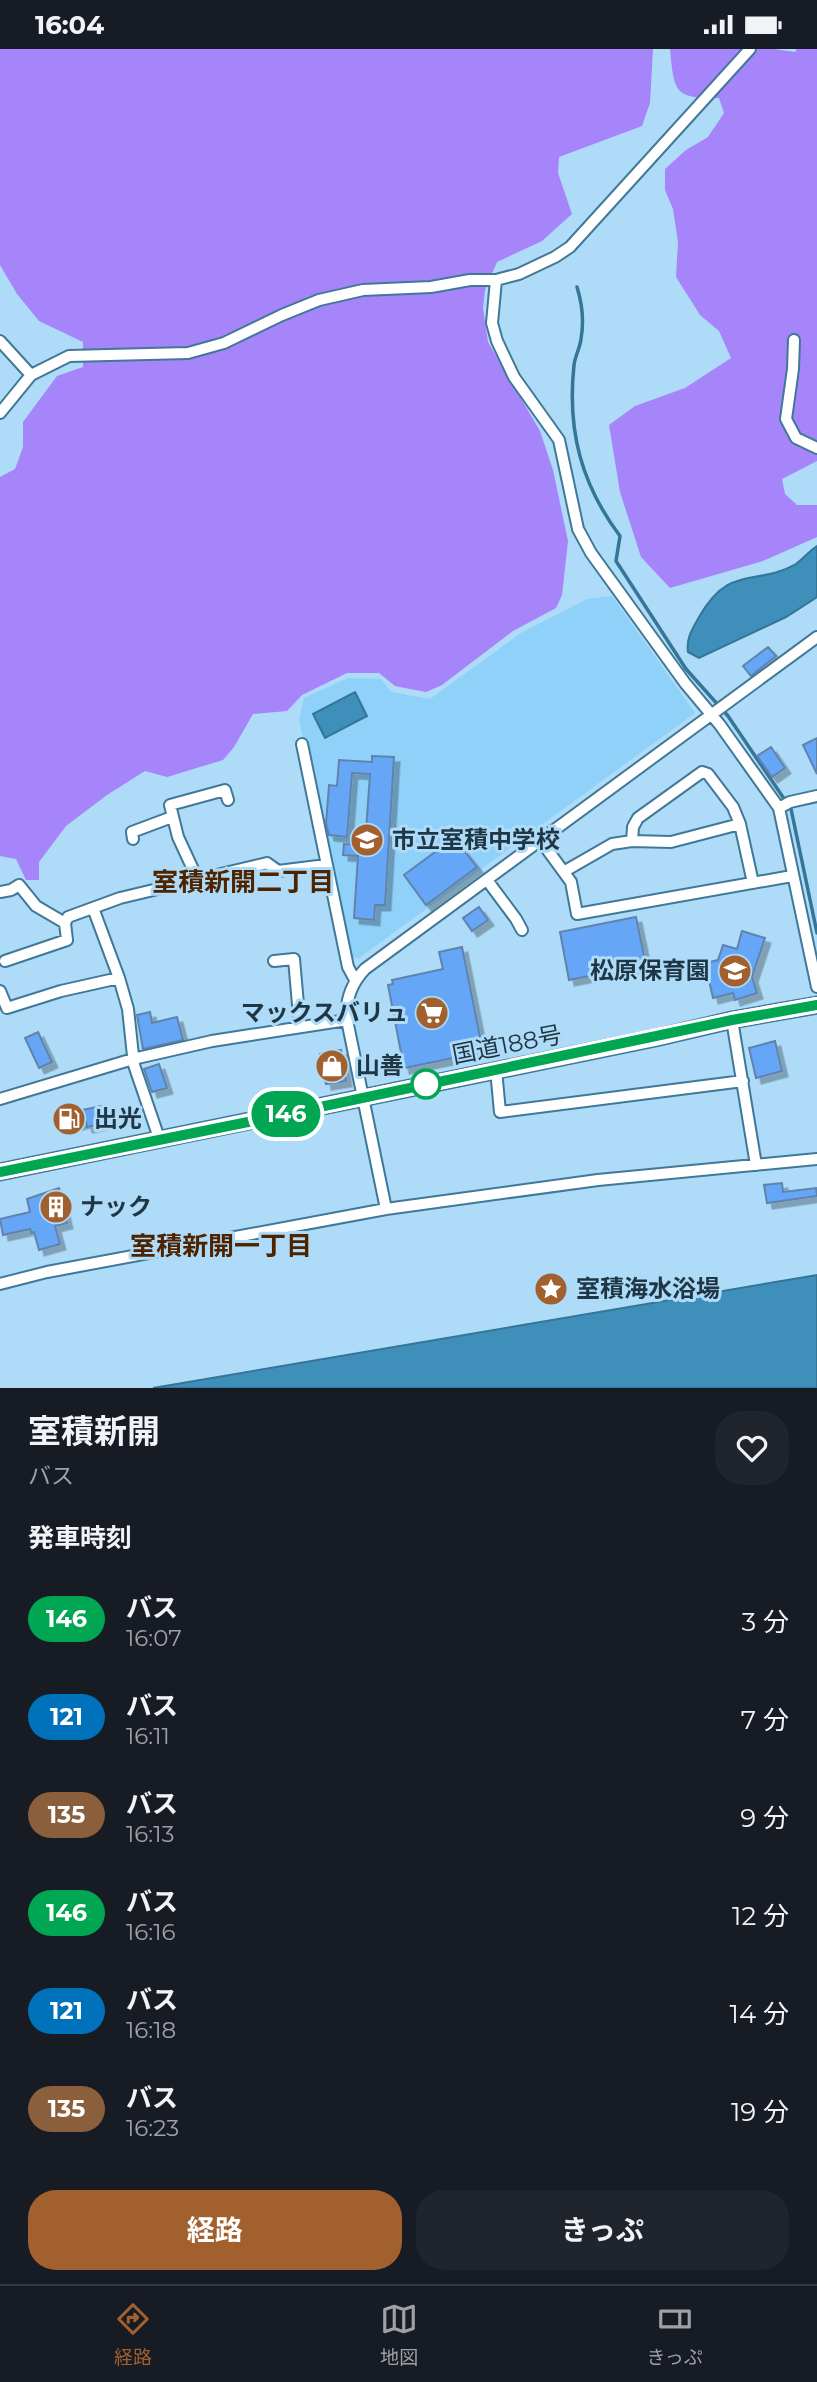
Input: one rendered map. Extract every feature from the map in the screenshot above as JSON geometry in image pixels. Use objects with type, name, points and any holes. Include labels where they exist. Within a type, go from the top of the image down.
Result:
[{"type":"highway","name":"国道188号","points":[[0,1172],[732,1020],[817,1005]]},
{"type":"street","points":[[0,413],[31,375],[69,356],[188,353],[224,343],[319,300],[363,290],[431,287],[470,280],[496,280],[519,274],[555,257],[570,247],[750,49]]},
{"type":"street","points":[[496,280],[492,323],[497,341],[514,377],[559,440],[578,529],[591,553],[779,808],[817,987]]},
{"type":"street","points":[[794,340],[786,419],[796,438],[817,448]]},
{"type":"street","points":[[0,341],[31,375]]},
{"type":"street","points":[[386,1209],[347,1020],[346,1005],[355,980],[365,969],[817,637]]},
{"type":"street","points":[[302,744],[348,967],[355,980]]},
{"type":"street","points":[[632,841],[633,827],[638,818],[702,772],[708,774],[733,807],[740,824],[752,883]]},
{"type":"street","points":[[197,878],[178,837],[170,805],[225,790],[229,800]]},
{"type":"street","points":[[779,808],[790,802],[817,796]]},
{"type":"street","points":[[133,839],[132,832],[172,817]]},
{"type":"street","points":[[565,871],[612,844],[632,841],[671,842],[740,824]]},
{"type":"street","points":[[541,841],[571,881],[577,914],[792,876]]},
{"type":"street","points":[[5,961],[67,940],[65,923],[68,917],[120,898],[267,863],[278,871],[326,865]]},
{"type":"street","points":[[487,880],[522,930]]},
{"type":"street","points":[[0,892],[19,885],[36,906],[65,923]]},
{"type":"street","points":[[93,908],[128,1009],[133,1059],[159,1138]]},
{"type":"street","points":[[274,961],[294,959],[300,1027]]},
{"type":"street","points":[[0,991],[7,1008],[61,991],[119,978]]},
{"type":"street","points":[[0,1099],[133,1059],[212,1041],[347,1020]]},
{"type":"street","points":[[732,1020],[756,1165]]},
{"type":"street","points":[[496,1070],[500,1112],[743,1081]]},
{"type":"street","points":[[0,1284],[47,1272],[386,1209],[598,1180],[817,1159]]},
{"type":"shaded area","points":[[0,49],[653,49],[650,103],[642,126],[559,157],[558,173],[572,214],[542,241],[497,262],[485,290],[483,308],[488,342],[540,431],[553,470],[568,541],[562,595],[556,608],[513,631],[442,685],[426,692],[395,686],[379,673],[347,673],[302,695],[287,711],[253,714],[234,747],[223,760],[167,777],[145,771],[66,826],[39,862],[39,880],[26,880],[16,859],[0,856],[0,477],[15,469],[23,447],[23,422],[57,376],[83,367],[83,342],[39,321],[17,294],[0,265]]},
{"type":"shaded area","points":[[670,49],[774,49],[795,52],[797,49],[817,49],[817,461],[782,479],[785,494],[797,505],[817,505],[817,537],[763,561],[670,588],[641,557],[620,492],[609,425],[635,406],[685,388],[731,358],[719,331],[700,315],[676,277],[678,242],[673,209],[665,190],[665,169],[686,150],[708,137],[724,113],[719,98],[693,97],[679,90],[673,75]]},
{"type":"shaded area","points":[[817,546],[817,597],[786,617],[699,658],[688,652],[689,638],[694,626],[710,600],[721,589],[744,579],[781,571],[796,564]]},
{"type":"shaded area","points":[[612,596],[695,713],[359,958],[351,958],[299,720],[304,698],[348,678],[381,679],[391,692],[430,699],[521,633],[587,599]]},
{"type":"shaded area","points":[[355,692],[367,716],[325,738],[313,714]]},
{"type":"shaded area","points":[[817,1275],[817,1388],[153,1388]]},
{"type":"building","points":[[768,647],[776,656],[751,676],[743,666]]},
{"type":"building","points":[[817,738],[817,774],[803,745]]},
{"type":"building","points":[[771,747],[785,768],[772,777],[757,756]]},
{"type":"building","points":[[372,756],[394,757],[385,905],[375,905],[374,920],[354,918],[358,856],[343,855],[344,844],[365,845],[370,774],[352,773],[347,837],[329,835],[326,824],[329,785],[337,786],[339,760],[372,762]]},
{"type":"building","points":[[454,838],[477,867],[426,905],[404,875]]},
{"type":"building","points":[[479,907],[488,920],[472,931],[463,918]]},
{"type":"building","points":[[636,917],[646,965],[569,980],[560,932]]},
{"type":"building","points":[[742,931],[765,938],[752,977],[757,993],[735,1000],[733,993],[713,998],[705,963],[718,960],[723,945],[737,949]]},
{"type":"building","points":[[462,947],[483,1052],[404,1068],[388,985],[393,984],[392,980],[443,969],[439,952]]},
{"type":"building","points":[[150,1012],[152,1023],[177,1017],[183,1040],[143,1049],[137,1015]]},
{"type":"building","points":[[38,1032],[52,1062],[39,1068],[25,1038]]},
{"type":"building","points":[[775,1041],[782,1071],[756,1078],[749,1048]]},
{"type":"building","points":[[341,1050],[346,1081],[326,1084],[320,1054]]},
{"type":"building","points":[[159,1064],[167,1088],[152,1092],[144,1069]]},
{"type":"building","points":[[102,1106],[106,1123],[87,1127],[86,1122],[60,1128],[57,1115]]},
{"type":"building","points":[[782,1183],[783,1192],[816,1188],[817,1196],[767,1203],[764,1185]]},
{"type":"building","points":[[59,1188],[67,1223],[55,1226],[60,1244],[39,1250],[34,1232],[31,1233],[30,1229],[3,1235],[0,1219],[30,1212],[27,1199]]},
{"type":"waterway","points":[[577,287],[582,326],[572,389],[575,434],[586,476],[620,536],[616,561],[686,669],[728,716],[791,809],[817,933]]},
{"type":"bus line","name":"146","points":[[0,1172],[732,1020],[817,1005]]},
{"type":"place","name":"市立室積中学校","points":[[367,840]]},
{"type":"place","name":"松原保育園","points":[[735,971]]},
{"type":"place","name":"マックスバリュ","points":[[432,1013]]},
{"type":"place","name":"山善","points":[[332,1066]]},
{"type":"place","name":"出光","points":[[69,1119]]},
{"type":"place","name":"ナック","points":[[56,1207]]},
{"type":"place","name":"室積海水浴場","points":[[551,1289]]},
{"type":"district","name":"室積新開二丁目","points":[[243,882]]},
{"type":"district","name":"室積新開一丁目","points":[[221,1246]]}]
